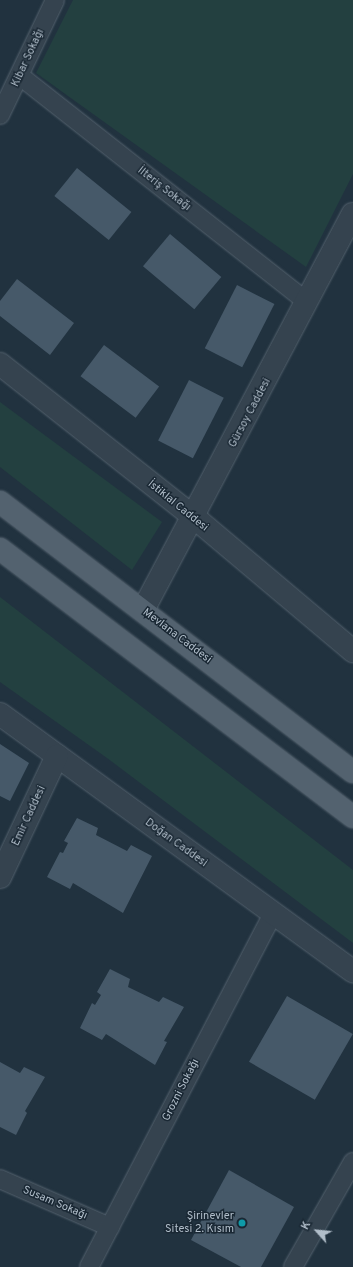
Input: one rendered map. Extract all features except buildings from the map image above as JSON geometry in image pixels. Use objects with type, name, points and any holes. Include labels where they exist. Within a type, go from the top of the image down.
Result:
[{"type":"main road","name":"Mevlana Caddesi","points":[[0,502],[353,772]]},
{"type":"main road","points":[[0,549],[353,817]]},
{"type":"street","name":"Kibar Sokağı","points":[[0,115],[20,76],[55,0]]},
{"type":"street","name":"İlteriş Sokağı","points":[[20,76],[307,302]]},
{"type":"street","name":"Gürsoy Caddesi","points":[[143,610],[195,518],[353,214]]},
{"type":"street","name":"İstiklal Caddesi","points":[[0,364],[195,518],[353,651]]},
{"type":"street","name":"Doğan Caddesi","points":[[0,714],[353,971]]},
{"type":"street","name":"Emir Caddesi","points":[[0,877],[57,756]]},
{"type":"street","name":"Grozni Sokağı","points":[[89,1267],[273,913]]},
{"type":"street","points":[[293,1267],[353,1162]]},
{"type":"street","name":"Susam Sokağı","points":[[0,1179],[110,1227]]},
{"type":"green space","points":[[73,0],[353,0],[353,174],[306,267],[36,73]]},
{"type":"green space","points":[[0,402],[162,522],[132,570],[0,467]]},
{"type":"green space","points":[[0,597],[353,870],[353,943],[107,758],[0,682]]},
{"type":"place","name":"Şirinevler Sitesi 2. Kısım","points":[[242,1223]]}]
